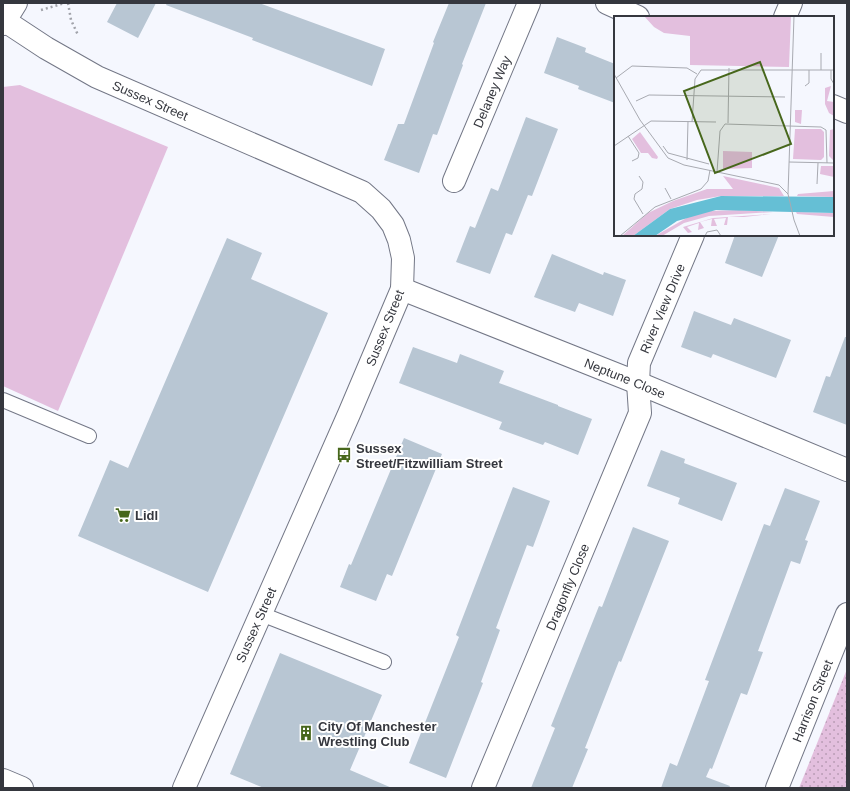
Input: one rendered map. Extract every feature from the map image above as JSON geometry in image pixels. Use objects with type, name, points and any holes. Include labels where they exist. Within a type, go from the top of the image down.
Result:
[{"type":"street","points":[[4,23],[16,3]]},
{"type":"street","name":"Delaney Way","points":[[454,181],[529,3]]},
{"type":"street","points":[[607,3],[636,16]]},
{"type":"street","points":[[785,16],[791,3]]},
{"type":"street","name":"Sussex Street","points":[[4,23],[97,77],[362,192],[381,209],[393,225],[399,240],[403,258],[402,288],[351,409],[184,788]]},
{"type":"street","points":[[834,106],[847,112]]},
{"type":"street","name":"River View Drive","points":[[638,383],[639,363],[693,236]]},
{"type":"street","name":"Neptune Close","points":[[402,288],[638,383],[847,470]]},
{"type":"street","name":"Dragonfly Close","points":[[483,788],[640,413],[638,383]]},
{"type":"street","name":"Harrison Street","points":[[777,788],[847,614]]},
{"type":"street","points":[[3,780],[22,788]]},
{"type":"lane","points":[[3,400],[89,436]]},
{"type":"lane","points":[[261,614],[384,662]]},
{"type":"path","points":[[40,10],[66,3],[71,20],[78,35]]},
{"type":"shaded area","points":[[20,85],[168,147],[58,411],[3,386],[3,87]]},
{"type":"shaded area","points":[[847,669],[847,788],[799,788]]},
{"type":"building","points":[[117,3],[156,3],[138,38],[107,22]]},
{"type":"building","points":[[167,3],[259,3],[385,49],[372,86],[252,40],[253,38],[166,5]]},
{"type":"building","points":[[449,3],[486,3],[462,64],[463,65],[437,135],[433,134],[419,173],[384,160],[398,124],[404,124],[434,43],[433,42]]},
{"type":"building","points":[[557,37],[586,48],[585,52],[614,64],[614,103],[578,89],[579,86],[544,73]]},
{"type":"building","points":[[526,117],[558,129],[532,196],[528,195],[512,235],[506,233],[490,274],[456,262],[470,226],[475,228],[491,188],[498,191]]},
{"type":"building","points":[[735,236],[779,236],[762,277],[725,263]]},
{"type":"building","points":[[227,238],[262,253],[251,279],[328,313],[208,592],[78,536],[110,460],[128,468]]},
{"type":"building","points":[[552,254],[603,275],[604,272],[626,280],[613,316],[579,303],[575,312],[534,297]]},
{"type":"building","points":[[694,311],[731,325],[734,318],[791,340],[776,378],[713,354],[711,358],[681,347]]},
{"type":"building","points":[[845,337],[847,337],[847,425],[813,412],[826,376],[830,377]]},
{"type":"building","points":[[413,347],[457,363],[460,354],[504,371],[499,383],[592,419],[578,455],[545,442],[543,445],[499,429],[502,422],[399,383]]},
{"type":"building","points":[[404,438],[442,454],[392,576],[387,574],[376,601],[340,587],[349,564],[351,565]]},
{"type":"building","points":[[661,450],[685,459],[684,463],[737,483],[722,521],[678,504],[680,498],[647,486]]},
{"type":"building","points":[[513,487],[550,501],[533,547],[527,545],[496,628],[500,630],[481,682],[483,683],[446,778],[409,763],[459,637],[456,635]]},
{"type":"building","points":[[785,488],[820,501],[805,540],[808,541],[800,564],[791,561],[758,651],[763,652],[747,695],[741,693],[712,769],[710,768],[706,777],[730,786],[729,788],[661,788],[670,763],[677,766],[709,681],[705,680],[764,524],[770,526]]},
{"type":"building","points":[[633,527],[669,541],[621,662],[619,661],[585,748],[588,749],[572,788],[531,788],[555,728],[551,726],[599,606],[602,607]]},
{"type":"building","name":"City Of Manchester Wrestling Club","points":[[280,653],[382,695],[350,770],[392,788],[264,788],[230,774]]},
{"type":"place","name":"Sussex Street/Fitzwilliam Street","points":[[344,455]]},
{"type":"place","name":"Lidl","points":[[123,515]]},
{"type":"place","name":"City Of Manchester Wrestling Club","points":[[306,733]]}]
